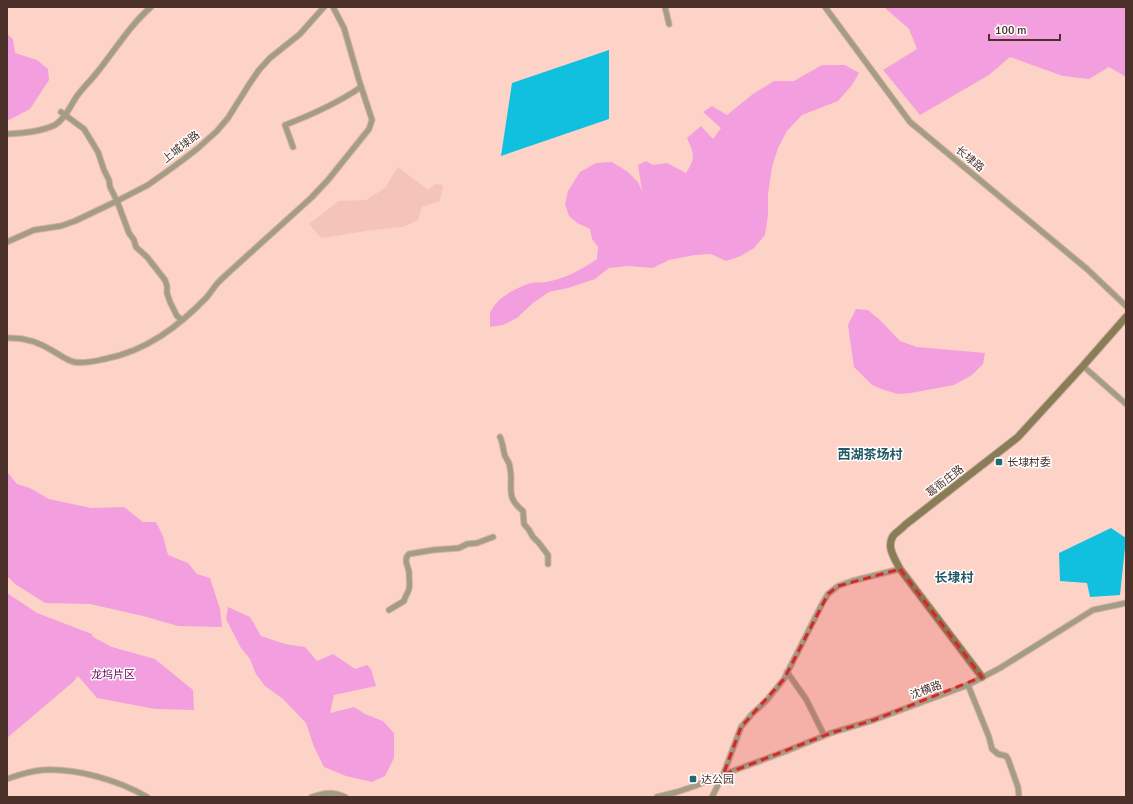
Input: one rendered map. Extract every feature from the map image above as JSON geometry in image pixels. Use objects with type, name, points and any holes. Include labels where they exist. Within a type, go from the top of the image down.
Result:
[{"type":"street","points":[[7,134],[38,131],[56,124],[134,24],[151,7]]},
{"type":"street","name":"上城埭路","points":[[7,242],[34,230],[61,226],[75,221],[117,201],[148,185],[197,149],[217,131],[228,118],[259,70],[270,58],[300,34],[324,7]]},
{"type":"street","points":[[7,338],[29,339],[41,344],[70,361],[77,362],[94,362],[137,350],[152,342],[182,320],[209,295],[227,274],[311,198],[328,180],[369,129],[372,120],[344,28],[333,7]]},
{"type":"street","points":[[665,7],[669,24]]},
{"type":"street","name":"长埭路","points":[[825,7],[910,122],[1087,269],[1126,306]]},
{"type":"street","points":[[293,147],[285,125],[349,96],[361,87]]},
{"type":"street","points":[[64,114],[84,129],[98,152],[109,180],[110,187],[129,233],[134,240],[136,247],[147,257],[165,280],[167,293],[174,310],[177,316],[182,320]]},
{"type":"street","name":"葛衙庄路","points":[[982,677],[900,569],[891,552],[890,544],[893,536],[1018,437],[1084,366],[1126,317]]},
{"type":"street","points":[[1084,366],[1126,404]]},
{"type":"street","points":[[500,437],[510,468],[512,498],[517,507],[523,512],[524,524],[532,537],[548,554],[548,564]]},
{"type":"street","points":[[389,610],[404,601],[405,595],[409,588],[409,570],[406,562],[406,556],[409,554],[433,550],[459,548],[467,544],[477,543],[493,537]]},
{"type":"street","points":[[712,797],[723,775],[741,727],[766,701],[784,679],[828,594],[838,586],[900,569]]},
{"type":"street","name":"沈横路","points":[[657,797],[677,792],[784,752],[824,735],[874,720],[968,685],[1000,668],[1093,610],[1126,603]]},
{"type":"street","points":[[787,672],[806,699],[824,735]]},
{"type":"street","points":[[968,685],[989,737],[992,749],[998,754],[1006,756],[1008,759],[1018,787],[1019,797]]},
{"type":"street","points":[[7,779],[42,770],[69,771],[112,780],[147,797]]},
{"type":"street","points":[[312,797],[324,793],[332,793],[345,797]]},
{"type":"highlighted area","points":[[900,569],[982,677],[874,720],[831,733],[723,775],[741,727],[784,679],[828,594],[838,586]]},
{"type":"shaded area","points":[[398,167],[428,190],[435,184],[443,185],[440,201],[422,207],[418,220],[402,227],[321,238],[309,224],[339,201],[366,200],[385,188]]},
{"type":"green space","points":[[884,7],[1126,7],[1126,77],[1109,67],[1089,79],[1063,76],[1010,57],[989,75],[920,115],[883,70],[917,49],[909,29]]},
{"type":"green space","points":[[7,34],[13,39],[15,53],[37,60],[48,69],[49,80],[30,109],[7,121]]},
{"type":"green space","points":[[822,65],[845,65],[859,73],[852,85],[838,101],[802,115],[787,131],[778,148],[772,167],[768,194],[768,215],[765,235],[754,248],[741,256],[726,261],[711,254],[695,255],[669,260],[653,268],[628,266],[609,268],[595,279],[568,288],[549,292],[533,303],[517,318],[503,325],[490,327],[490,314],[492,309],[496,303],[507,294],[519,287],[531,283],[553,281],[567,276],[597,259],[598,247],[592,239],[590,229],[577,223],[569,216],[565,204],[568,191],[580,172],[596,163],[612,162],[628,172],[638,182],[642,191],[638,165],[646,161],[653,165],[667,163],[686,173],[693,159],[687,138],[701,126],[713,139],[721,128],[703,112],[712,106],[727,115],[753,94],[774,81],[794,81]]},
{"type":"green space","points":[[856,309],[868,310],[900,341],[917,347],[985,353],[983,364],[972,375],[954,385],[898,394],[872,385],[854,367],[848,325]]},
{"type":"green space","points":[[7,472],[17,484],[30,488],[49,499],[91,508],[124,507],[143,522],[156,522],[163,536],[168,555],[188,563],[197,574],[210,578],[220,609],[222,627],[178,626],[143,616],[90,604],[45,603],[15,584],[7,576]]},
{"type":"green space","name":"龙坞片区","points":[[7,593],[37,613],[92,634],[93,637],[112,647],[155,659],[193,690],[194,710],[155,709],[97,698],[78,676],[73,682],[7,738]]},
{"type":"green space","points":[[228,607],[250,617],[261,636],[285,644],[305,647],[317,661],[333,654],[355,669],[367,665],[371,669],[376,686],[334,695],[330,713],[354,707],[365,714],[383,721],[394,733],[394,758],[385,776],[372,782],[346,776],[324,767],[314,747],[306,723],[283,699],[265,686],[256,674],[250,659],[241,648],[226,619]]},
{"type":"water","points":[[609,50],[609,119],[501,156],[512,83]]},
{"type":"water","points":[[1111,528],[1126,538],[1120,595],[1090,597],[1087,583],[1060,581],[1059,553]]},
{"type":"place","name":"长埭村委","points":[[999,462]]},
{"type":"place","name":"达公园","points":[[693,779]]},
{"type":"district","name":"西湖茶场村","points":[[870,455]]},
{"type":"district","name":"长埭村","points":[[954,578]]}]
